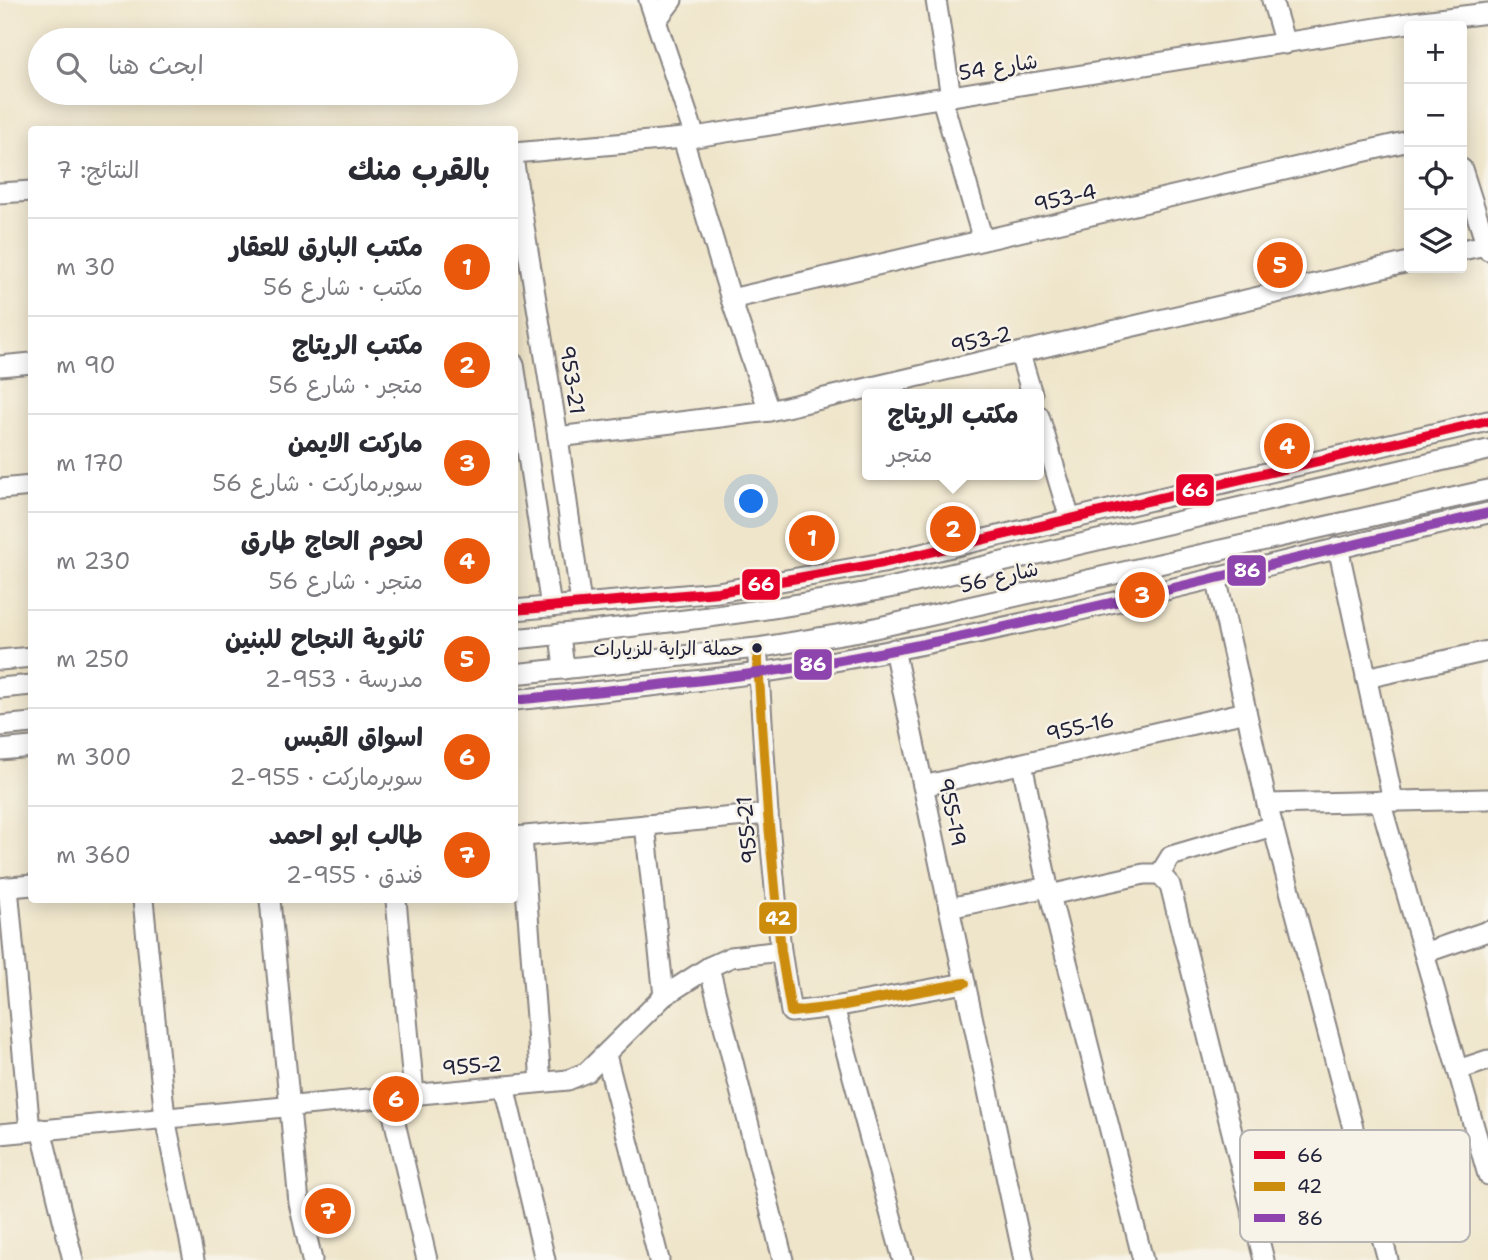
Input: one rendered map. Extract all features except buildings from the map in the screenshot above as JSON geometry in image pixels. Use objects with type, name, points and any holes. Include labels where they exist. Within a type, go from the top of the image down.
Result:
[{"type":"street","points":[[649,0],[731,299],[769,411]]},
{"type":"street","points":[[656,21],[672,0]]},
{"type":"street","points":[[936,0],[946,98],[982,240]]},
{"type":"street","points":[[1272,0],[1285,44]]},
{"type":"street","name":"شارع 54","points":[[1435,21],[1488,13]]},
{"type":"street","name":"شارع 54","points":[[518,153],[689,138],[1404,26]]},
{"type":"street","name":"953-4","points":[[731,299],[1404,142]]},
{"type":"street","points":[[1467,185],[1487,247],[1467,249]]},
{"type":"street","name":"953-21","points":[[518,189],[558,438],[581,604]]},
{"type":"street","points":[[0,193],[28,191]]},
{"type":"street","name":"953-2","points":[[866,389],[1404,263]]},
{"type":"street","points":[[1020,354],[1030,389]]},
{"type":"street","points":[[0,366],[28,363]]},
{"type":"street","points":[[518,390],[551,607]]},
{"type":"street","name":"953-2","points":[[558,438],[769,411],[862,390]]},
{"type":"street","points":[[518,610],[758,586],[883,563],[1488,421]]},
{"type":"street","points":[[1044,433],[1070,519]]},
{"type":"street","name":"شارع 56","points":[[518,639],[706,619],[844,597],[1486,453]]},
{"type":"street","points":[[0,489],[28,486]]},
{"type":"street","name":"شارع 56","points":[[518,674],[757,648],[906,621],[1488,490]]},
{"type":"street","points":[[518,700],[760,672],[894,649],[1488,513]]},
{"type":"street","points":[[1338,547],[1366,678],[1387,800],[1424,953],[1488,1175]]},
{"type":"street","points":[[1216,577],[1267,804],[1354,1130]]},
{"type":"street","points":[[560,634],[564,669]]},
{"type":"street","name":"955-21","points":[[757,648],[768,814],[789,1007],[794,1013],[834,1007]]},
{"type":"street","name":"955-19","points":[[894,649],[1024,1260]]},
{"type":"street","points":[[1366,678],[1488,651]]},
{"type":"street","points":[[0,660],[28,657]]},
{"type":"street","points":[[0,688],[28,685]]},
{"type":"street","name":"955-16","points":[[923,786],[1246,712]]},
{"type":"street","points":[[0,726],[28,723]]},
{"type":"street","points":[[0,750],[28,747]]},
{"type":"street","points":[[1022,764],[1049,891],[1143,1260]]},
{"type":"street","points":[[1444,799],[1488,788]]},
{"type":"street","points":[[1267,804],[1488,799]]},
{"type":"street","points":[[541,1082],[518,837],[768,814]]},
{"type":"street","points":[[645,825],[664,996]]},
{"type":"street","points":[[1160,874],[1171,856],[1273,826]]},
{"type":"street","points":[[949,908],[1144,874],[1160,874],[1170,885],[1240,1164]]},
{"type":"street","points":[[28,886],[4,888],[35,1130],[73,1260]]},
{"type":"street","points":[[143,903],[165,1118],[194,1260]]},
{"type":"street","points":[[270,903],[299,1203],[312,1260]]},
{"type":"street","points":[[396,903],[414,1094]]},
{"type":"street","points":[[1424,953],[1488,931]]},
{"type":"street","name":"955-2","points":[[0,1134],[568,1080],[587,1072],[664,996],[709,967],[731,957],[781,951]]},
{"type":"street","points":[[709,967],[783,1260]]},
{"type":"street","points":[[903,1260],[834,1007],[965,983]]},
{"type":"street","points":[[606,1055],[659,1260]]},
{"type":"street","points":[[1458,1070],[1488,1060]]},
{"type":"street","points":[[503,1086],[545,1260]]},
{"type":"street","points":[[389,1097],[427,1260]]},
{"type":"street","points":[[1259,1242],[1264,1260]]},
{"type":"street","points":[[1383,1242],[1388,1260]]},
{"type":"transit line","name":"66","points":[[518,610],[718,592],[883,563],[1488,421]]},
{"type":"transit line","name":"86","points":[[518,700],[672,684],[829,662],[1077,611],[1488,513]]},
{"type":"transit line","name":"42","points":[[757,648],[768,814],[781,951],[791,1012],[834,1007],[965,983]]},
{"type":"place","name":"ثانوية النجاح للبنين","points":[[1280,265]]},
{"type":"place","name":"لحوم الحاج طارق","points":[[1287,446]]},
{"type":"place","name":"مكتب الريتاج","points":[[953,529]]},
{"type":"place","name":"مكتب البارق للعقار","points":[[812,538]]},
{"type":"place","name":"ماركت الايمن","points":[[1142,595]]},
{"type":"place","name":"حملة الراية للزيارات","points":[[757,648]]},
{"type":"place","name":"اسواق القبس","points":[[396,1099]]},
{"type":"place","name":"طالب ابو احمد","points":[[328,1211]]}]
